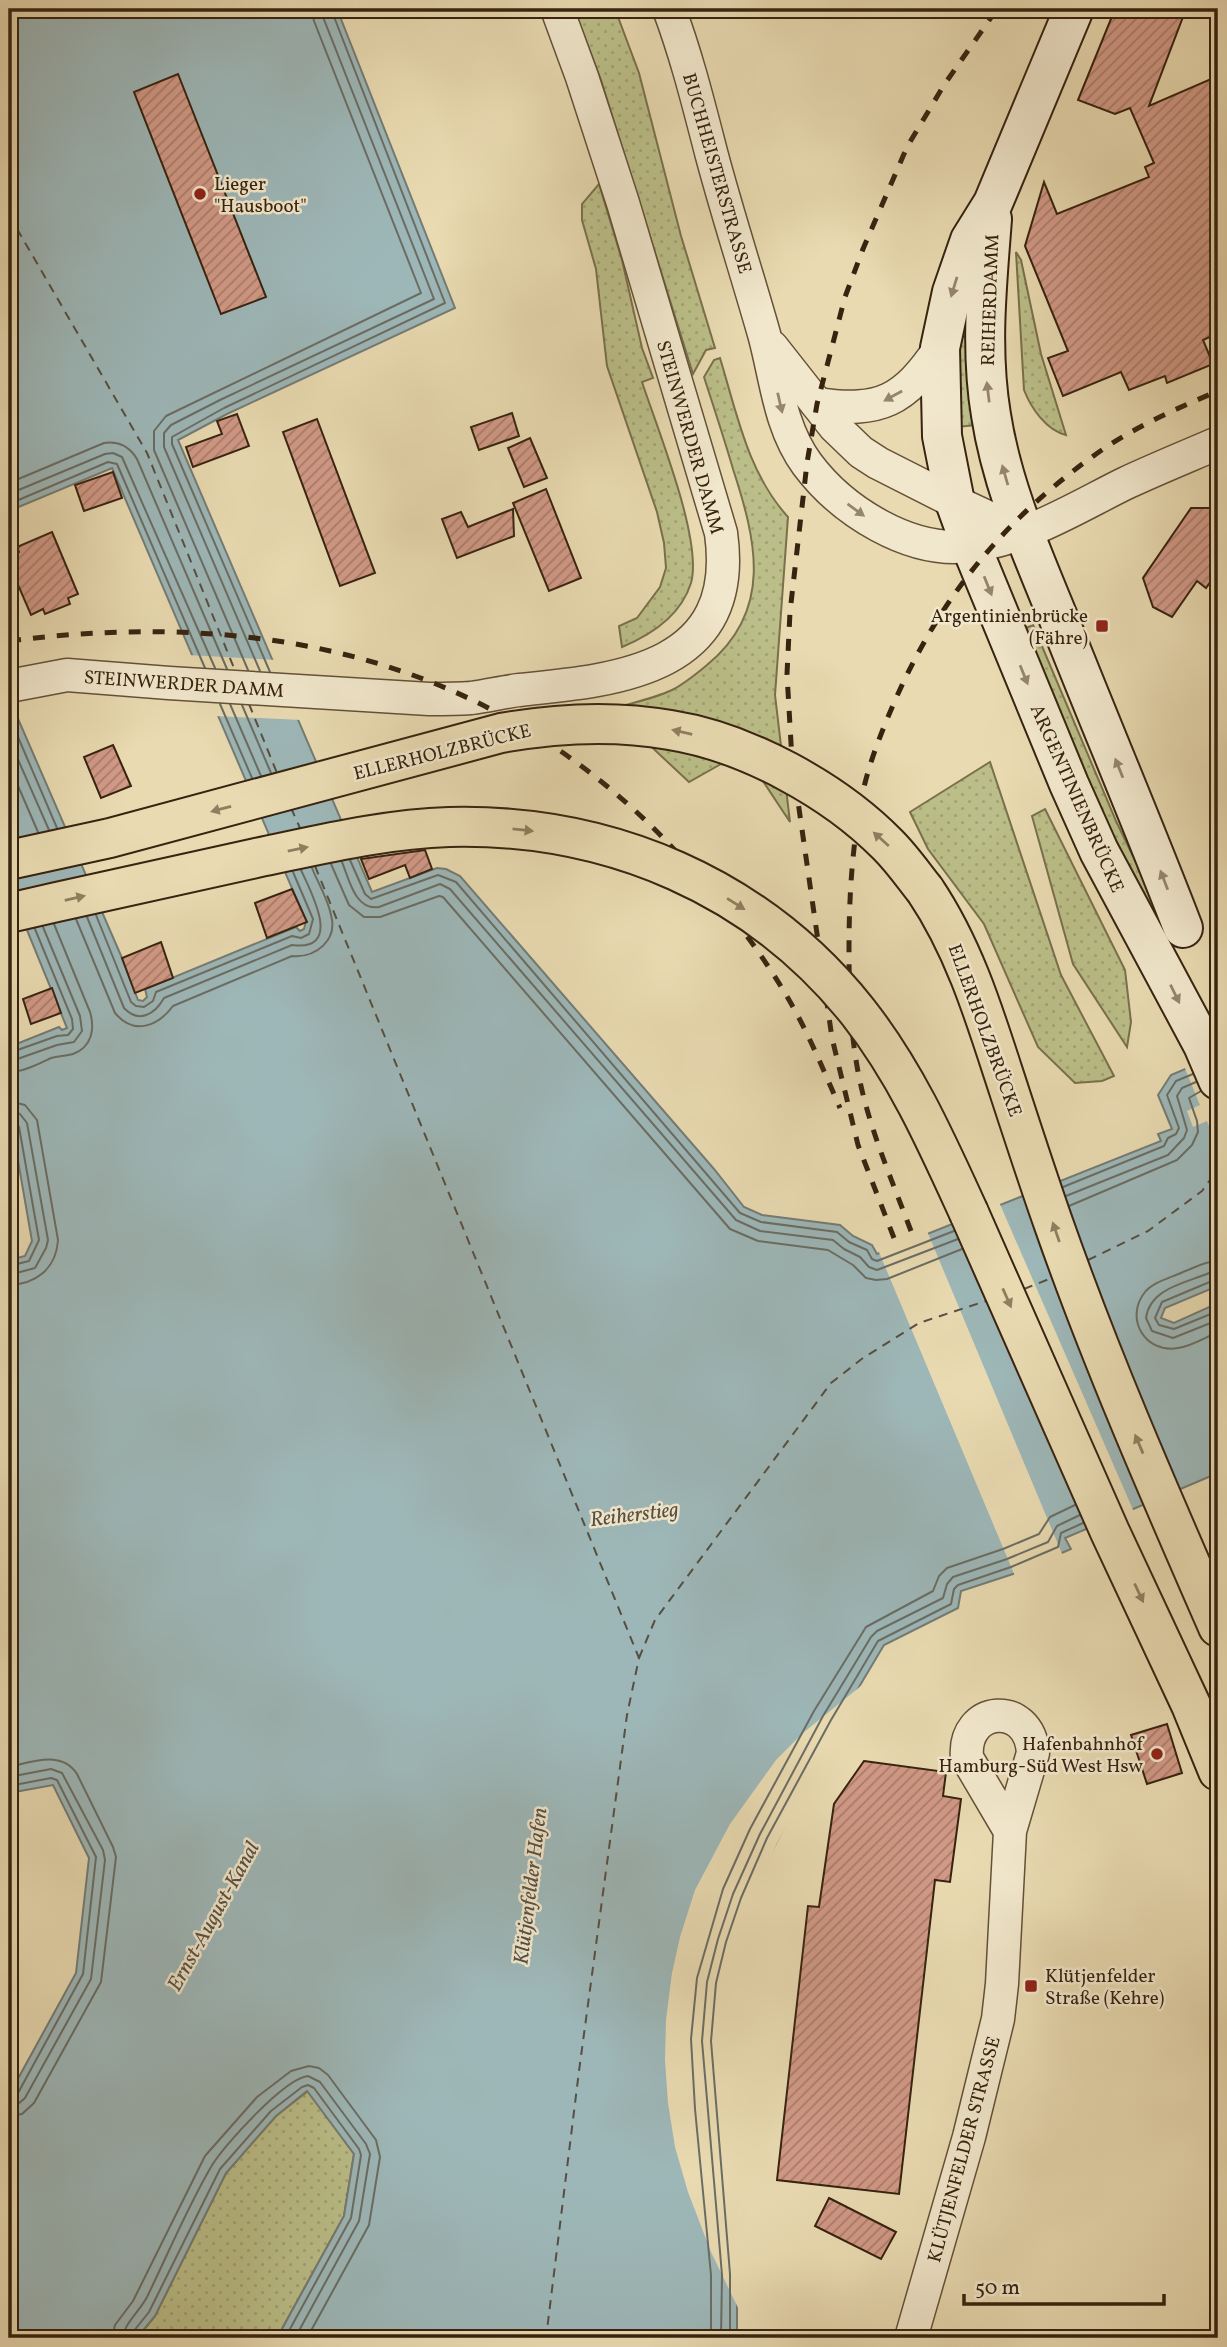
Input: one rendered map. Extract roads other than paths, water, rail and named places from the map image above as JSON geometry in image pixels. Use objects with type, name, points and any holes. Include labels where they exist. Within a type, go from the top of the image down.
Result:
[{"type":"main road","name":"ELLERHOLZBRÜCKE","points":[[9,860],[110,838],[501,733],[555,725],[615,724],[673,730],[725,744],[806,782],[845,809],[887,844],[925,890],[964,961],[1091,1328],[1218,1627]]},
{"type":"main road","points":[[9,913],[327,843],[447,827],[516,829],[579,839],[631,852],[691,877],[785,937],[808,957],[858,1012],[897,1067],[933,1135],[1191,1705],[1218,1771]]},
{"type":"street","name":"STEINWERDER DAMM","points":[[20,683],[67,675],[429,699],[471,698],[602,680],[635,672],[662,661],[680,649],[708,620],[722,587],[724,553],[714,508],[624,203],[557,9]]},
{"type":"street","name":"BUCHHEISTERSTRASSE","points":[[669,9],[696,91],[712,157],[765,338],[784,419],[807,463],[824,483],[858,512],[882,526],[926,544],[950,548],[971,546],[1021,526]]},
{"type":"street","name":"REIHERDAMM","points":[[971,546],[955,502],[940,424],[940,348],[961,264],[975,230],[993,203],[1074,9]]},
{"type":"street","name":"REIHERDAMM","points":[[993,203],[984,331],[986,383],[999,455],[1021,526]]},
{"type":"street","name":"BUCHHEISTERSTRASSE","points":[[765,338],[835,427],[861,452],[955,502],[1021,526]]},
{"type":"street","points":[[817,404],[860,408],[897,396],[926,369],[940,348]]},
{"type":"street","points":[[1183,928],[1021,526],[1218,443]]},
{"type":"street","name":"ARGENTINIENBRÜCKE","points":[[971,546],[1099,851],[1203,1045],[1218,1080]]},
{"type":"street","name":"KLÜTJENFELDER STRASSE","points":[[911,2338],[969,2137],[998,2019],[1010,1831]]},
{"type":"water","points":[[9,9],[337,9],[455,308],[227,414],[178,440],[372,892],[437,868],[460,876],[744,1207],[762,1215],[840,1225],[853,1236],[872,1245],[877,1254],[1161,1141],[1158,1134],[1172,1129],[1158,1095],[1171,1075],[1218,1055],[1218,1288],[1165,1308],[1161,1318],[1174,1323],[1218,1303],[1218,1473],[1065,1538],[1071,1549],[1013,1574],[961,1591],[958,1608],[884,1645],[837,1724],[747,1900],[723,1984],[718,2040],[737,2274],[737,2338],[277,2338],[344,2216],[354,2154],[307,2091],[276,2116],[226,2173],[155,2316],[137,2338],[9,2338],[9,2095],[76,1973],[89,1858],[53,1785],[9,1793],[9,1260],[25,1256],[32,1241],[9,1109],[9,1047],[59,1027],[62,1030],[67,1028],[9,886],[9,698],[138,1000],[143,1001],[147,997],[145,989],[296,927],[300,931],[304,929],[306,921],[112,468],[9,511]]},
{"type":"railway","points":[[894,1238],[858,1145],[832,1038],[792,760],[787,674],[790,612],[807,463],[817,404],[845,297],[907,147],[944,85],[997,9]]},
{"type":"railway","points":[[911,1231],[865,1104],[851,1018],[849,930],[853,853],[862,796],[877,745],[897,696],[934,625],[955,593],[1003,534],[1060,482],[1122,437],[1218,391]]},
{"type":"railway","points":[[9,641],[110,632],[207,634],[301,645],[391,668],[476,702],[557,749],[633,809],[704,883],[752,942],[783,990],[806,1032],[840,1108]]},
{"type":"place","name":"Lieger \"Hausboot\"","points":[[200,194]]},
{"type":"place","name":"Argentinienbrücke (Fähre)","points":[[1102,626]]},
{"type":"place","name":"Hafenbahnhof Hamburg-Süd West Hsw","points":[[1157,1754]]},
{"type":"place","name":"Klütjenfelder Straße (Kehre)","points":[[1031,1986]]},
{"type":"water label","name":"Reiherstieg","points":[[634,1514]]},
{"type":"water label","name":"Klütjenfelder Hafen","points":[[530,1886]]},
{"type":"water label","name":"Ernst-August-Kanal","points":[[213,1916]]}]
